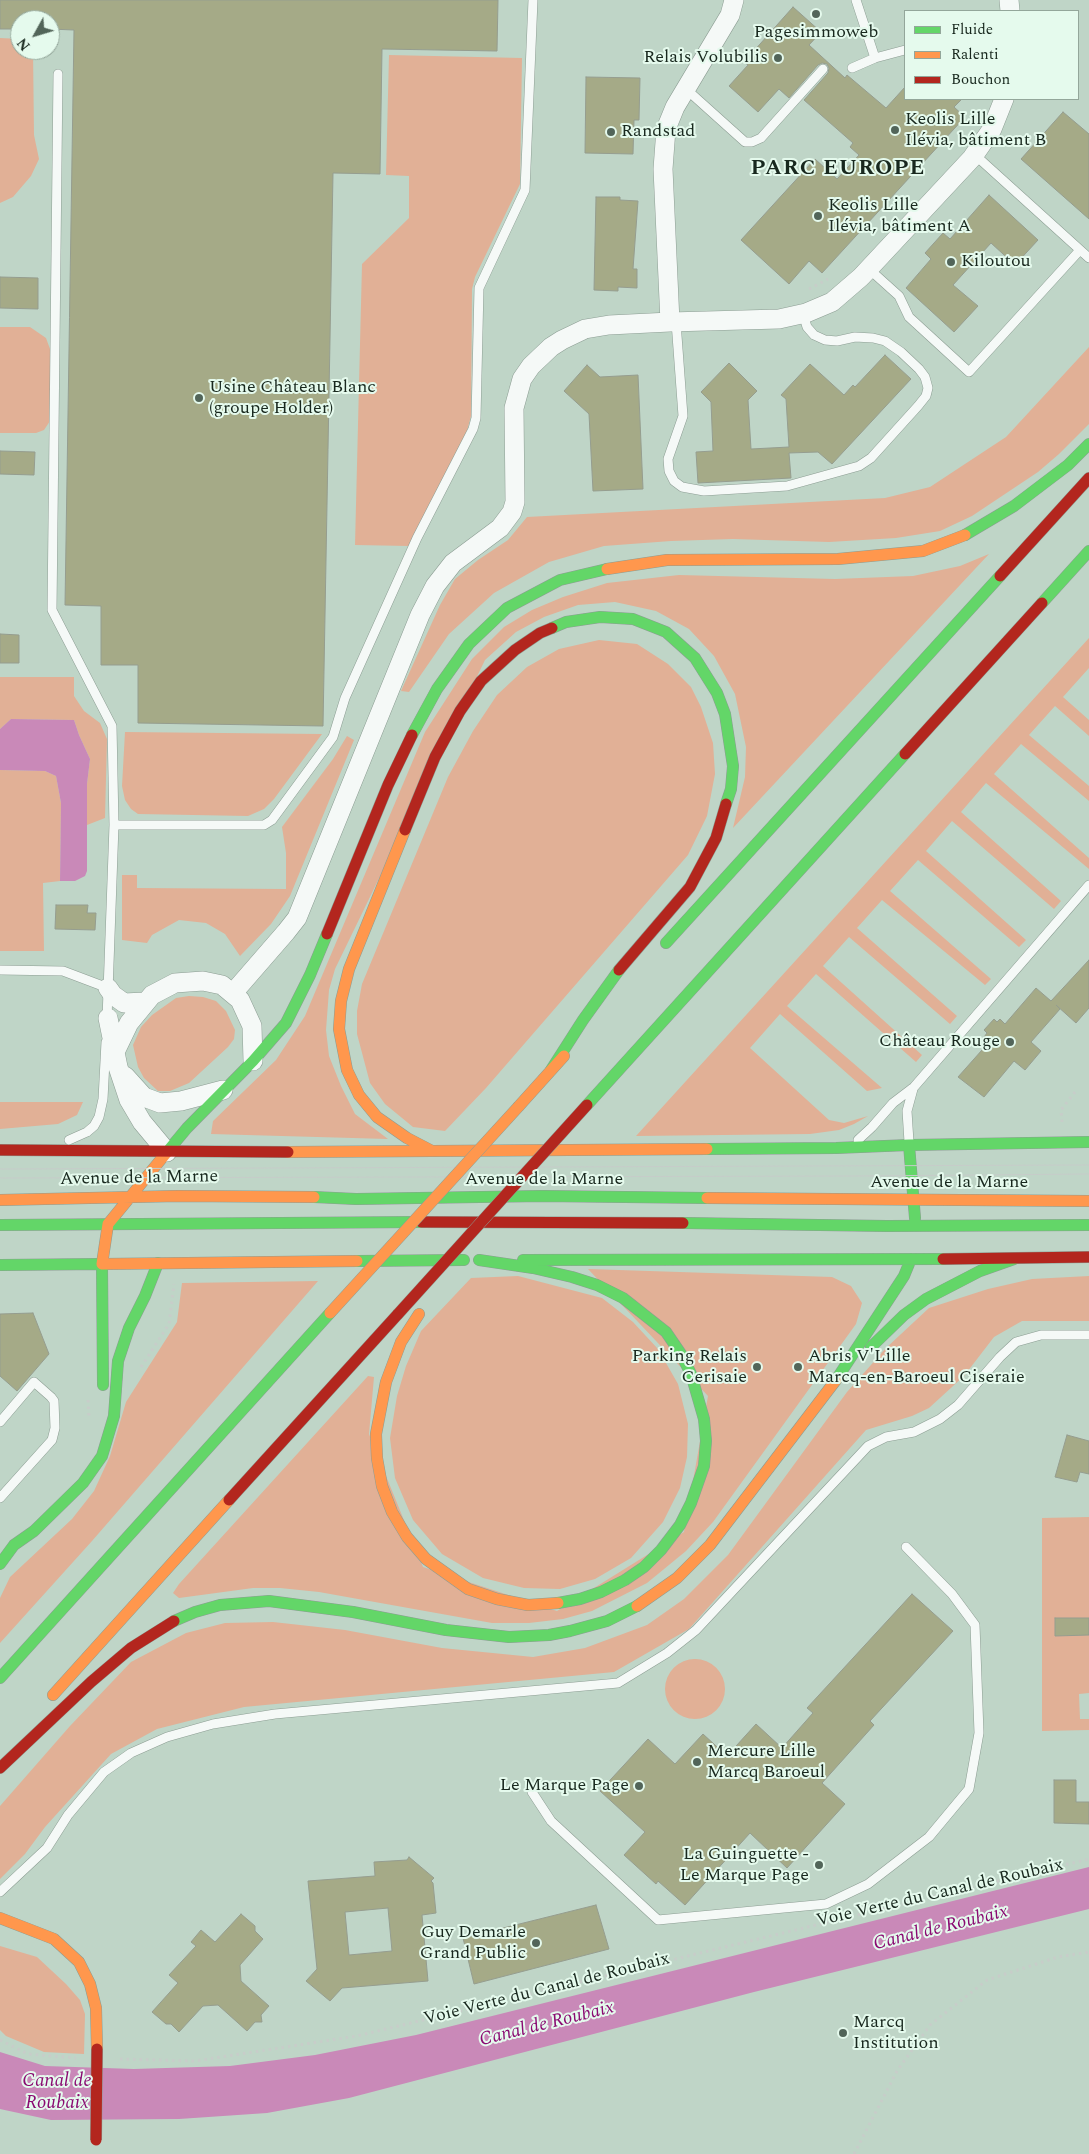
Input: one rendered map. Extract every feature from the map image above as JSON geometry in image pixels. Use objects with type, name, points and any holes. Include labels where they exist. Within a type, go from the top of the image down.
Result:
[{"type":"main road","points":[[103,1399],[102,1264],[108,1224],[187,1128],[226,1090],[280,1030],[302,993],[388,785],[420,718],[437,689],[469,644],[494,618],[524,597],[560,580],[596,570],[710,558],[791,560],[856,558],[936,547],[976,530],[1014,506],[1068,465],[1089,444]]},
{"type":"main road","points":[[658,952],[1089,478]]},
{"type":"main road","points":[[47,1702],[1089,551]]},
{"type":"main road","points":[[432,1151],[407,1138],[378,1117],[359,1096],[347,1070],[339,1029],[341,1001],[349,969],[435,757],[460,711],[482,681],[515,650],[551,628],[566,622],[600,617],[633,619],[666,632],[695,658],[706,673],[717,693],[727,722],[732,766],[731,790],[716,838],[690,886],[616,972],[551,1070]]},
{"type":"main road","points":[[0,1678],[605,1011]]},
{"type":"main road","name":"Avenue de la Marne","points":[[0,1150],[167,1152],[432,1151],[836,1148],[1089,1142]]},
{"type":"main road","points":[[909,1145],[915,1201],[915,1230]]},
{"type":"main road","name":"Avenue de la Marne","points":[[0,1200],[131,1196],[284,1196],[356,1199],[542,1196],[915,1201],[1089,1201]]},
{"type":"main road","points":[[442,1282],[501,1200]]},
{"type":"main road","points":[[0,1225],[535,1221],[915,1230],[1089,1225]]},
{"type":"main road","points":[[0,1265],[911,1255],[1014,1259],[1040,1256],[1089,1257]]},
{"type":"main road","points":[[0,1768],[90,1682],[131,1648],[170,1624],[195,1612],[220,1605],[269,1601],[353,1612],[456,1632],[509,1637],[549,1635],[570,1631],[607,1621],[650,1599],[666,1587],[710,1545],[833,1385],[904,1276],[911,1255]]},
{"type":"main road","points":[[833,1385],[892,1326],[915,1306],[964,1279],[1014,1259]]},
{"type":"main road","points":[[422,1310],[401,1342],[386,1382],[376,1434],[382,1486],[392,1512],[407,1536],[426,1559],[468,1589],[497,1599],[528,1605],[553,1604],[580,1599],[617,1584],[644,1566],[661,1550],[680,1525],[691,1503],[704,1466],[706,1441],[704,1419],[692,1374],[666,1332],[623,1298],[597,1285],[572,1277],[534,1268],[479,1260]]},
{"type":"main road","points":[[0,1564],[14,1545],[34,1531],[83,1483],[105,1450],[114,1416],[118,1361],[129,1328],[145,1296],[158,1263]]},
{"type":"main road","points":[[70,1494],[96,1440],[102,1416]]},
{"type":"main road","points":[[0,1547],[14,1545]]},
{"type":"main road","points":[[0,1754],[13,1739]]},
{"type":"main road","points":[[0,1918],[46,1934],[67,1948],[86,1976],[97,2014],[96,2154]]},
{"type":"main road","points":[[48,1950],[56,1954],[69,1966],[94,2001]]},
{"type":"street","points":[[673,322],[663,169],[664,142],[671,116],[730,15],[734,0]]},
{"type":"street","points":[[233,993],[297,918],[420,615],[435,586],[453,563],[500,528],[512,512],[515,496],[514,408],[522,379],[530,366],[551,347],[585,329],[608,325],[768,319],[803,314],[837,298],[869,269],[974,154],[992,129],[1004,100]]},
{"type":"street","points":[[117,1059],[129,1024],[145,1002],[166,986],[186,981],[213,982],[222,985],[240,1000],[252,1026],[253,1061]]},
{"type":"street","points":[[108,988],[124,1003],[145,1002]]},
{"type":"street","points":[[108,1018],[129,1100],[135,1111],[167,1152]]},
{"type":"street","points":[[117,1059],[137,1090],[151,1100],[160,1103],[181,1102],[226,1090]]},
{"type":"lane","points":[[114,825],[264,825],[272,820],[333,737],[345,698],[417,538],[473,429],[476,418],[479,288],[525,190],[533,0]]},
{"type":"lane","points":[[856,0],[876,58]]},
{"type":"lane","points":[[852,68],[876,58],[904,50]]},
{"type":"lane","points":[[686,89],[746,142],[752,142],[761,138],[823,69]]},
{"type":"lane","points":[[58,74],[52,610],[112,726],[114,825],[108,1018],[99,1117],[94,1126],[79,1137],[60,1140]]},
{"type":"lane","points":[[974,154],[1089,258]]},
{"type":"lane","points":[[869,269],[899,296],[909,317],[969,372],[1080,250]]},
{"type":"lane","points":[[673,322],[683,416],[668,459],[669,471],[674,481],[682,487],[704,491],[787,486],[859,466],[871,458],[918,406],[926,396],[928,388],[925,377],[919,369],[901,352],[885,341],[873,338],[825,340],[814,335],[807,326],[803,314]]},
{"type":"lane","points":[[836,1148],[863,1137],[893,1103],[914,1087],[1089,885]]},
{"type":"lane","points":[[0,970],[63,970],[108,988]]},
{"type":"lane","points":[[909,1145],[906,1111],[914,1087]]},
{"type":"lane","points":[[0,1143],[42,1141]]},
{"type":"lane","points":[[0,1892],[46,1848],[68,1815],[104,1772],[131,1752],[166,1737],[213,1724],[275,1714],[618,1683],[667,1653],[696,1630],[868,1446],[886,1437],[914,1432],[940,1420],[958,1405],[1000,1357],[1016,1342],[1041,1335],[1089,1335]]},
{"type":"lane","points":[[0,1422],[34,1382],[51,1396],[54,1401],[55,1428],[52,1440],[0,1498]]},
{"type":"lane","points":[[532,1792],[551,1821],[658,1920],[826,1904],[868,1884],[929,1837],[969,1789],[979,1733],[975,1625],[952,1594],[906,1547]]},
{"type":"path","points":[[804,292],[834,275]]},
{"type":"path","points":[[1062,1127],[1061,1110],[1075,1092]]},
{"type":"path","points":[[138,1371],[169,1324],[174,1290],[175,1263]]},
{"type":"path","name":"Voie Verte du Canal de Roubaix","points":[[111,2059],[196,2062],[357,2036],[1089,1859]]},
{"type":"path","points":[[854,2154],[897,2071],[930,2025],[986,1980],[1058,1957],[1089,1952]]},
{"type":"path","points":[[0,2040],[28,2054],[83,2058]]},
{"type":"shaded area","points":[[0,38],[10,38],[10,60],[33,60],[34,135],[39,159],[31,176],[13,197],[0,203]]},
{"type":"shaded area","points":[[389,55],[522,58],[520,184],[475,277],[472,289],[471,416],[467,431],[409,546],[355,545],[362,264],[409,218],[409,176],[386,175]]},
{"type":"shaded area","points":[[0,327],[30,327],[46,338],[50,349],[50,421],[44,430],[36,433],[0,433]]},
{"type":"shaded area","points":[[1089,347],[1089,424],[1038,472],[972,516],[940,531],[896,538],[829,542],[733,539],[671,541],[604,546],[549,562],[494,593],[449,634],[409,692],[401,691],[440,605],[455,579],[478,560],[508,540],[527,517],[885,498],[930,487],[1006,437]]},
{"type":"shaded area","points":[[989,554],[733,828],[745,777],[746,747],[735,694],[714,656],[689,629],[656,611],[615,602],[578,605],[544,617],[516,632],[485,660],[335,969],[329,990],[326,1030],[329,1056],[355,1114],[388,1139],[211,1134],[213,1121],[276,1060],[305,1016],[425,732],[472,659],[504,627],[532,610],[563,597],[607,583],[679,575],[835,579],[913,576],[960,566]]},
{"type":"shaded area","points":[[1089,638],[1089,668],[1063,697],[1089,720],[1089,736],[1055,706],[1029,735],[1089,786],[1089,801],[1021,744],[994,774],[1089,858],[1089,869],[986,783],[961,812],[1061,901],[1054,909],[952,821],[926,851],[1026,940],[1019,947],[918,860],[890,891],[991,979],[985,985],[882,900],[857,928],[957,1016],[950,1024],[849,937],[823,966],[922,1055],[916,1062],[816,974],[787,1006],[882,1088],[867,1091],[780,1014],[750,1048],[829,1120],[844,1123],[868,1116],[839,1130],[810,1134],[636,1136]]},
{"type":"shaded area","points":[[599,640],[637,644],[668,664],[691,687],[701,707],[713,743],[715,774],[707,816],[688,855],[486,1088],[445,1131],[413,1127],[385,1104],[370,1083],[357,1034],[357,1011],[362,984],[448,777],[473,731],[497,695],[527,667],[559,649]]},
{"type":"shaded area","points":[[0,677],[74,677],[74,696],[84,711],[100,723],[107,739],[105,818],[87,825],[87,784],[90,759],[74,720],[11,719],[0,729]]},
{"type":"shaded area","points":[[125,732],[322,734],[274,799],[264,809],[248,816],[138,814],[131,809],[125,800],[122,786]]},
{"type":"shaded area","points":[[347,736],[354,740],[290,896],[271,924],[240,956],[225,934],[206,923],[179,920],[152,935],[147,943],[122,940],[122,875],[137,875],[137,888],[286,889],[286,853],[282,827],[333,759]]},
{"type":"shaded area","points":[[0,770],[45,771],[56,776],[61,803],[60,881],[43,883],[44,951],[0,951]]},
{"type":"shaded area","points":[[189,996],[203,997],[216,1001],[226,1011],[235,1030],[234,1039],[228,1047],[189,1083],[170,1091],[158,1091],[144,1078],[138,1067],[133,1045],[141,1027],[152,1015],[176,998]]},
{"type":"shaded area","points":[[0,1102],[83,1102],[77,1115],[58,1124],[0,1129]]},
{"type":"shaded area","points":[[588,1269],[832,1277],[851,1286],[862,1303],[856,1324],[713,1522],[686,1551],[647,1583],[592,1611],[563,1619],[529,1623],[492,1623],[319,1592],[280,1588],[253,1588],[179,1598],[173,1593],[179,1584],[368,1376],[374,1377],[369,1434],[423,1567],[557,1611],[684,1532],[708,1396]]},
{"type":"shaded area","points":[[518,1276],[602,1298],[633,1322],[658,1349],[678,1384],[688,1424],[687,1457],[680,1488],[663,1522],[631,1558],[595,1579],[560,1589],[524,1588],[483,1578],[442,1554],[413,1520],[395,1478],[390,1438],[397,1396],[406,1366],[421,1331],[471,1278]]},
{"type":"shaded area","points":[[1089,1276],[1089,1321],[1022,1321],[994,1337],[964,1376],[929,1408],[912,1416],[866,1430],[689,1629],[614,1672],[244,1707],[157,1729],[111,1754],[45,1827],[25,1854],[0,1879],[0,1806],[70,1726],[131,1662],[186,1633],[225,1623],[273,1622],[345,1630],[442,1648],[533,1657],[585,1648],[647,1625],[684,1599],[728,1555],[847,1392],[886,1348],[929,1308],[988,1289],[1032,1279]]},
{"type":"shaded area","points":[[318,1281],[92,1541],[0,1643],[0,1598],[10,1577],[72,1519],[94,1491],[110,1456],[126,1402],[177,1322],[182,1283]]},
{"type":"shaded area","points":[[1089,1517],[1089,1693],[1079,1694],[1080,1719],[1089,1719],[1089,1730],[1042,1731],[1042,1518]]},
{"type":"shaded area","points":[[695,1659],[712,1664],[720,1672],[725,1689],[720,1706],[712,1714],[695,1719],[678,1714],[670,1706],[665,1689],[670,1672],[678,1664]]},
{"type":"shaded area","points":[[0,1946],[37,1957],[80,2000],[85,2014],[84,2054],[44,2052],[6,2036],[0,2030]]},
{"type":"water","points":[[11,719],[74,720],[90,759],[87,784],[87,871],[85,876],[75,881],[60,881],[61,803],[56,776],[45,771],[0,770],[0,729]]},
{"type":"water","name":"Canal de Roubaix","points":[[1089,1867],[1089,1909],[754,1992],[349,2098],[267,2113],[179,2119],[51,2120],[0,2109],[0,2052],[45,2066],[134,2069],[230,2066],[315,2055],[416,2035]]},
{"type":"building","name":"Usine Château Blanc (groupe Holder)","points":[[0,0],[498,0],[497,51],[382,49],[380,174],[333,173],[323,726],[138,723],[138,665],[101,665],[101,606],[65,605],[74,30],[60,29],[60,10],[10,10],[10,29],[0,29]]},
{"type":"building","points":[[793,7],[821,32],[809,45],[845,78],[847,75],[886,108],[904,88],[904,100],[961,100],[954,107],[965,117],[822,273],[809,261],[789,284],[741,240],[815,159],[837,179],[859,155],[850,147],[853,143],[804,100],[828,73],[829,68],[827,64],[822,63],[818,65],[789,98],[779,89],[758,112],[729,86],[748,65],[744,62]]},
{"type":"building","points":[[586,77],[640,78],[639,120],[634,120],[633,154],[585,153]]},
{"type":"building","points":[[1063,112],[1089,134],[1089,219],[1021,159]]},
{"type":"building","name":"Kiloutou","points":[[989,195],[1038,240],[1015,265],[991,243],[953,285],[978,306],[954,332],[906,288],[931,259],[925,253],[943,233],[950,239]]},
{"type":"building","points":[[596,197],[620,197],[620,200],[638,201],[633,269],[637,269],[637,288],[618,287],[618,291],[594,290]]},
{"type":"building","points":[[0,277],[38,278],[38,309],[0,308]]},
{"type":"building","points":[[885,355],[911,379],[832,464],[818,452],[789,453],[791,478],[698,483],[696,452],[713,451],[711,402],[701,392],[729,363],[757,391],[748,400],[751,449],[789,447],[786,399],[781,395],[810,364],[844,395],[853,385],[855,387]]},
{"type":"building","points":[[587,365],[600,377],[638,375],[643,489],[593,491],[589,414],[564,391]]},
{"type":"building","points":[[0,451],[35,452],[34,475],[0,474]]},
{"type":"building","points":[[0,634],[19,635],[19,663],[0,663]]},
{"type":"building","points":[[56,905],[88,905],[87,913],[96,913],[95,930],[55,929]]},
{"type":"building","name":"Château Rouge","points":[[1089,960],[1089,1008],[1076,1023],[1056,1005],[1060,1009],[1031,1042],[1041,1051],[1025,1070],[1014,1061],[984,1097],[958,1077],[990,1041],[984,1037],[987,1033],[984,1030],[994,1019],[997,1022],[1000,1019],[1005,1024],[1036,988],[1051,1001]]},
{"type":"building","points":[[33,1313],[49,1354],[17,1391],[0,1376],[0,1314]]},
{"type":"building","points":[[1067,1435],[1089,1441],[1089,1474],[1080,1472],[1077,1482],[1055,1477]]},
{"type":"building","points":[[912,1594],[953,1631],[870,1721],[874,1725],[822,1783],[845,1804],[787,1868],[750,1833],[685,1905],[658,1881],[656,1884],[624,1855],[645,1832],[600,1791],[648,1739],[675,1764],[703,1734],[727,1756],[756,1724],[782,1748],[813,1713],[807,1708]]},
{"type":"building","points":[[1055,1618],[1089,1618],[1089,1635],[1055,1636]]},
{"type":"building","points":[[1054,1780],[1076,1780],[1076,1802],[1089,1802],[1089,1824],[1054,1823]]},
{"type":"building","points":[[409,1857],[434,1878],[431,1881],[433,1883],[436,1913],[422,1915],[428,1981],[342,1988],[330,2001],[306,1981],[317,1969],[308,1881],[375,1876],[374,1862],[407,1860]],"holes":[[[388,1908],[392,1951],[349,1955],[345,1912]]]},
{"type":"building","name":"Guy Demarle Grand Public","points":[[596,1905],[609,1949],[474,1984],[463,1938]]},
{"type":"building","points":[[241,1914],[255,1926],[255,1931],[263,1939],[240,1965],[241,1981],[269,2006],[261,2015],[262,2022],[255,2022],[247,2031],[218,2005],[203,2006],[179,2032],[171,2024],[166,2024],[152,2012],[178,1983],[169,1975],[196,1946],[191,1942],[201,1930],[215,1942]]},
{"type":"tram line","points":[[0,1169],[1089,1165]]},
{"type":"tram line","points":[[0,1178],[1089,1174]]},
{"type":"traffic: fast","points":[[965,535],[1014,506],[1068,465],[1089,444]]},
{"type":"traffic: fast","points":[[1042,603],[1089,551]]},
{"type":"traffic: fast","points":[[412,735],[437,689],[469,644],[507,608],[560,580],[607,569]]},
{"type":"traffic: fast","points":[[666,943],[1000,576]]},
{"type":"traffic: fast","points":[[552,628],[566,622],[600,617],[633,619],[666,632],[695,658],[717,693],[725,714],[733,766],[731,789],[726,804]]},
{"type":"traffic: fast","points":[[587,1105],[905,754]]},
{"type":"traffic: fast","points":[[167,1152],[187,1128],[253,1061],[286,1023],[310,975],[327,934]]},
{"type":"traffic: fast","points":[[551,1070],[583,1020],[619,970]]},
{"type":"traffic: fast","points":[[909,1145],[1089,1142]]},
{"type":"traffic: fast","points":[[707,1149],[836,1148],[909,1145],[915,1218]]},
{"type":"traffic: fast","points":[[314,1197],[356,1199],[542,1196],[707,1198]]},
{"type":"traffic: fast","points":[[0,1225],[421,1222]]},
{"type":"traffic: fast","points":[[683,1223],[887,1226],[1089,1225]]},
{"type":"traffic: fast","points":[[836,1380],[904,1276],[911,1259]]},
{"type":"traffic: fast","points":[[523,1260],[943,1259]]},
{"type":"traffic: fast","points":[[871,1347],[904,1315],[926,1299],[980,1271],[1014,1259]]},
{"type":"traffic: fast","points":[[357,1261],[464,1260]]},
{"type":"traffic: fast","points":[[479,1260],[533,1268],[572,1277],[597,1285],[623,1298],[666,1332],[681,1354],[691,1374],[704,1419],[706,1441],[704,1466],[691,1503],[680,1525],[661,1550],[644,1567],[625,1580],[601,1592],[580,1599],[558,1603]]},
{"type":"traffic: fast","points":[[0,1564],[14,1545],[34,1531],[83,1483],[102,1456],[114,1416],[118,1361],[129,1328],[145,1296],[158,1263]]},
{"type":"traffic: fast","points":[[0,1265],[102,1264],[103,1385]]},
{"type":"traffic: fast","points":[[0,1678],[330,1313]]},
{"type":"traffic: fast","points":[[174,1621],[195,1612],[220,1605],[269,1601],[353,1612],[446,1630],[509,1637],[549,1635],[570,1631],[607,1621],[637,1606]]},
{"type":"traffic: slow","points":[[607,569],[667,560],[838,559],[923,551],[965,535]]},
{"type":"traffic: slow","points":[[405,830],[349,969],[341,1001],[339,1029],[347,1070],[359,1095],[377,1117],[407,1138],[432,1151]]},
{"type":"traffic: slow","points":[[519,1106],[564,1056]]},
{"type":"traffic: slow","points":[[330,1313],[519,1106]]},
{"type":"traffic: slow","points":[[432,1151],[707,1149]]},
{"type":"traffic: slow","points":[[288,1152],[432,1151]]},
{"type":"traffic: slow","points":[[167,1152],[108,1224],[102,1264],[357,1261]]},
{"type":"traffic: slow","points":[[0,1200],[178,1196],[314,1197]]},
{"type":"traffic: slow","points":[[707,1198],[1089,1201]]},
{"type":"traffic: slow","points":[[419,1314],[401,1342],[386,1382],[376,1434],[377,1458],[382,1486],[392,1512],[407,1537],[426,1559],[468,1589],[497,1599],[528,1605],[558,1603]]},
{"type":"traffic: slow","points":[[637,1606],[677,1578],[710,1545],[836,1380]]},
{"type":"traffic: slow","points":[[53,1695],[229,1500]]},
{"type":"traffic: slow","points":[[0,1918],[54,1939],[79,1962],[90,1984],[96,2008],[97,2049]]},
{"type":"traffic: jam","points":[[1000,576],[1089,478]]},
{"type":"traffic: jam","points":[[905,754],[1042,603]]},
{"type":"traffic: jam","points":[[405,830],[435,757],[460,711],[481,681],[515,650],[540,633],[552,628]]},
{"type":"traffic: jam","points":[[327,934],[388,785],[412,735]]},
{"type":"traffic: jam","points":[[619,970],[690,887],[716,838],[726,804]]},
{"type":"traffic: jam","points":[[398,1314],[587,1105]]},
{"type":"traffic: jam","points":[[0,1150],[288,1152]]},
{"type":"traffic: jam","points":[[421,1222],[683,1223]]},
{"type":"traffic: jam","points":[[943,1259],[1089,1257]]},
{"type":"traffic: jam","points":[[229,1500],[398,1314]]},
{"type":"traffic: jam","points":[[0,1768],[91,1682],[131,1648],[174,1621]]},
{"type":"traffic: jam","points":[[96,2140],[97,2049]]},
{"type":"place","name":"Pagesimmoweb","points":[[816,14]]},
{"type":"place","name":"Relais Volubilis","points":[[778,58]]},
{"type":"place","name":"Keolis Lille Ilévia, bâtiment B","points":[[895,130]]},
{"type":"place","name":"Randstad","points":[[611,132]]},
{"type":"place","name":"Keolis Lille Ilévia, bâtiment A","points":[[818,216]]},
{"type":"place","name":"Kiloutou","points":[[951,262]]},
{"type":"place","name":"Usine Château Blanc (groupe Holder)","points":[[199,398]]},
{"type":"place","name":"Château Rouge","points":[[1010,1042]]},
{"type":"place","name":"Parking Relais Cerisaie","points":[[757,1367]]},
{"type":"place","name":"Abris V'Lille Marcq-en-Baroeul Ciseraie","points":[[798,1367]]},
{"type":"place","name":"Mercure Lille Marcq Baroeul","points":[[697,1762]]},
{"type":"place","name":"Le Marque Page","points":[[639,1786]]},
{"type":"place","name":"La Guinguette - Le Marque Page","points":[[819,1865]]},
{"type":"place","name":"Guy Demarle Grand Public","points":[[536,1943]]},
{"type":"place","name":"Marcq Institution","points":[[843,2033]]},
{"type":"district","name":"PARC EUROPE","points":[[838,170]]}]
